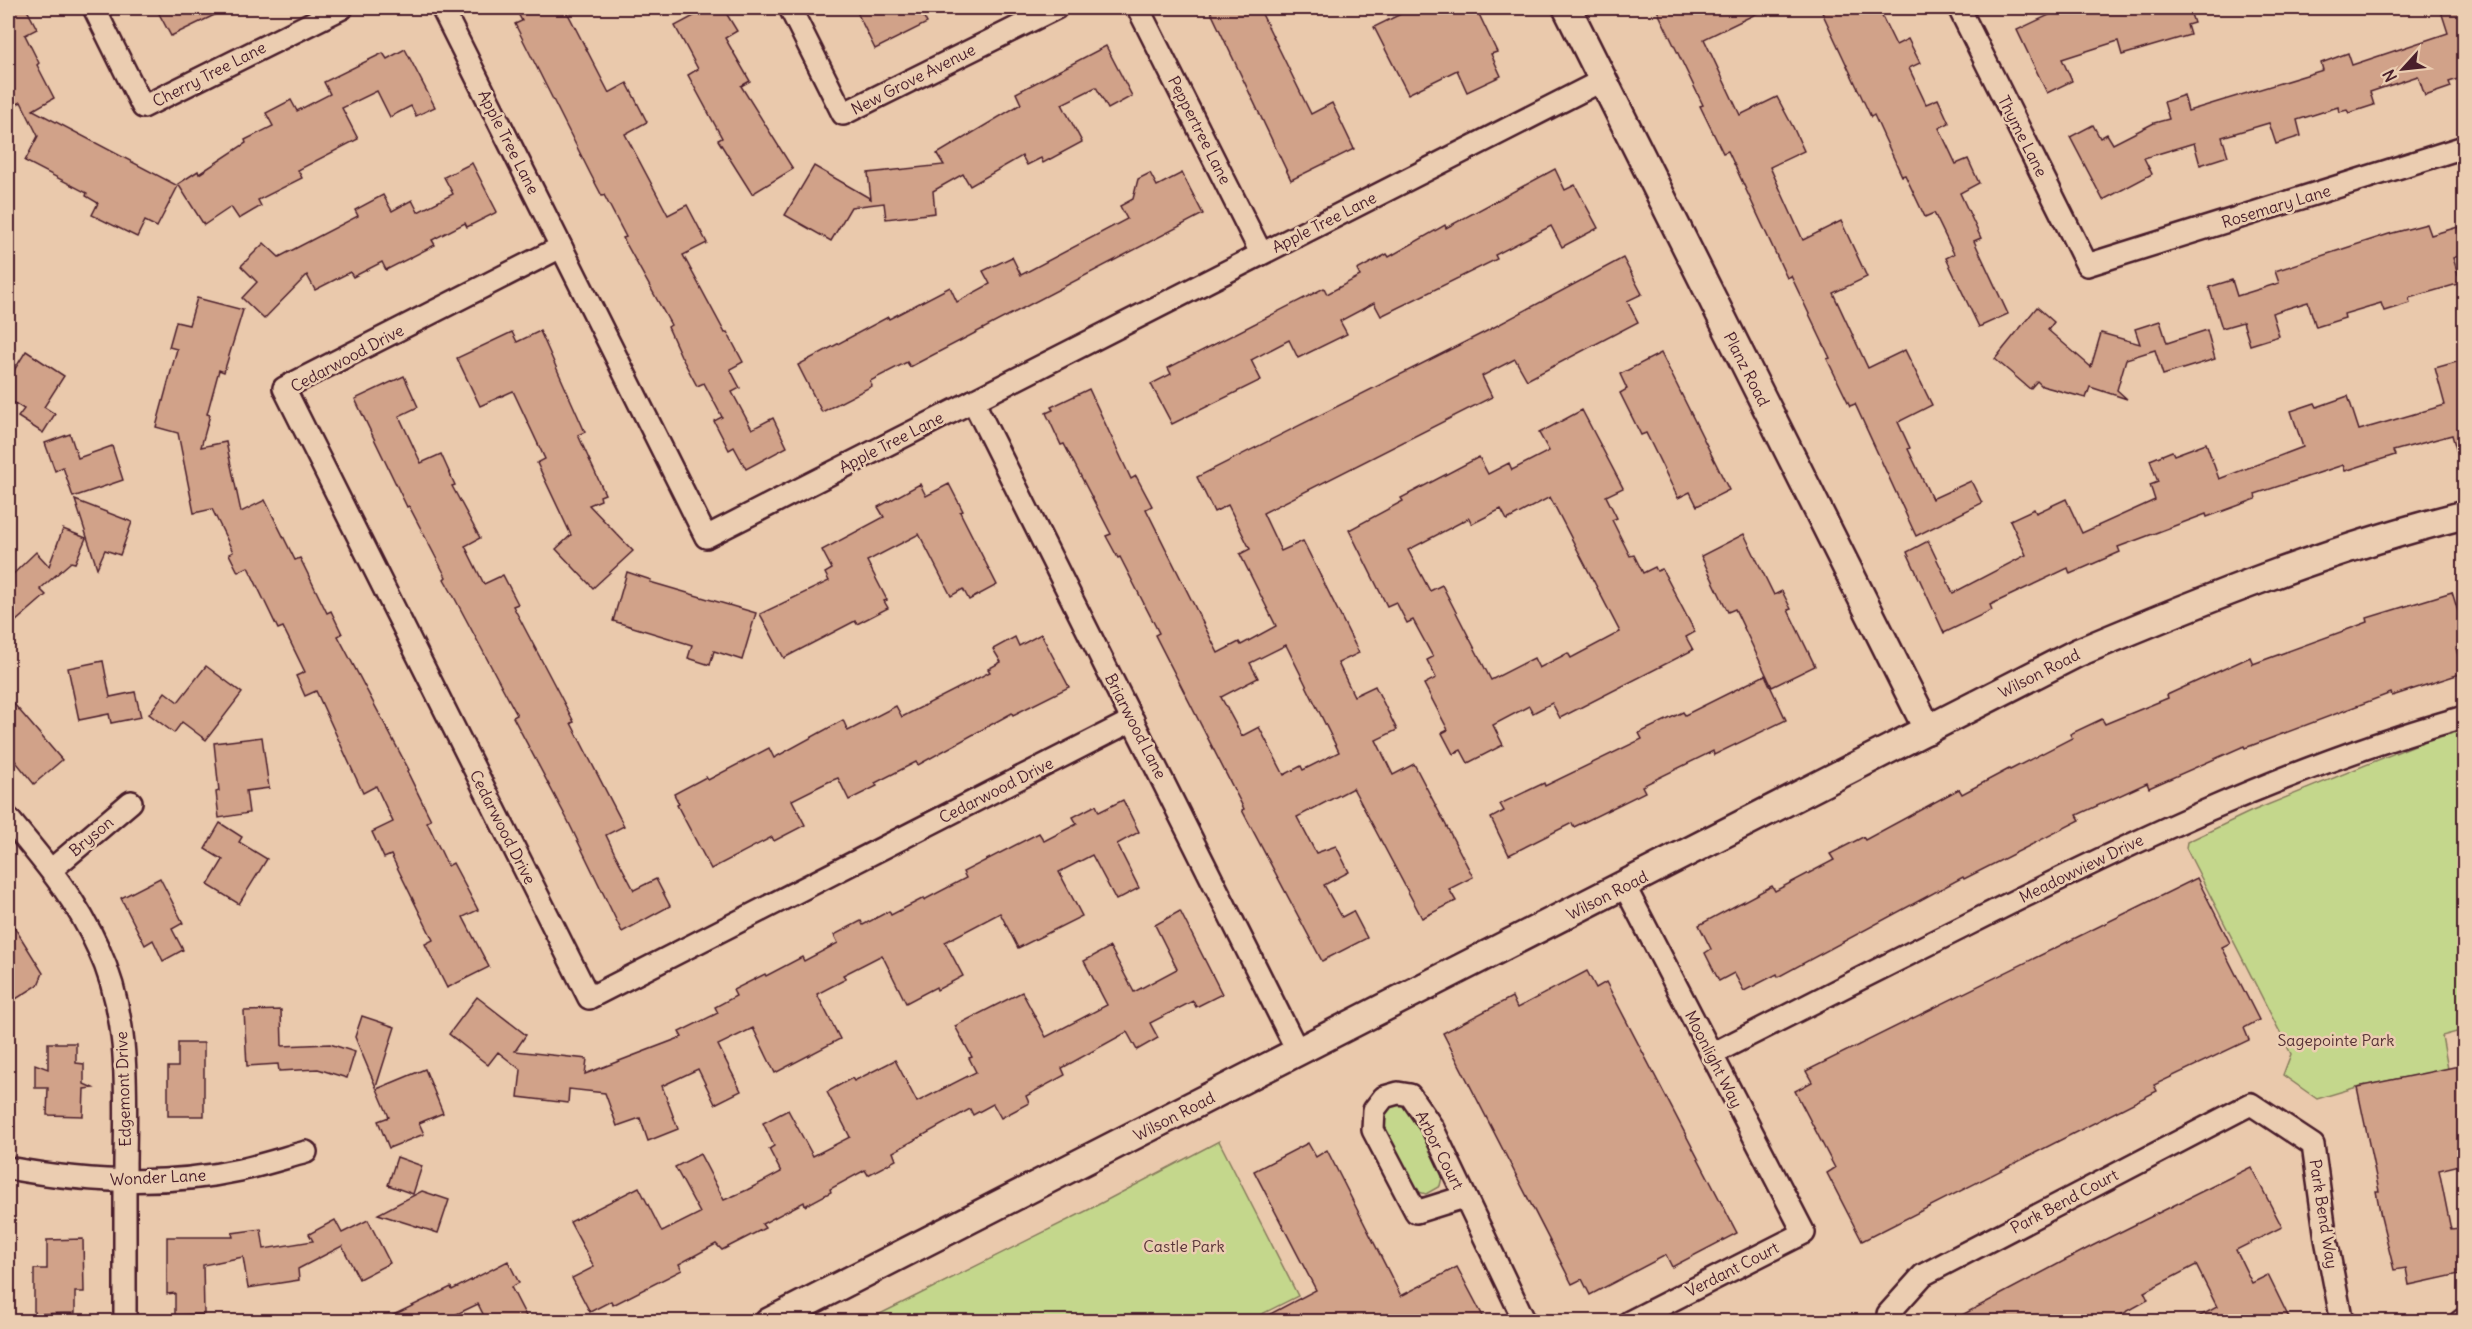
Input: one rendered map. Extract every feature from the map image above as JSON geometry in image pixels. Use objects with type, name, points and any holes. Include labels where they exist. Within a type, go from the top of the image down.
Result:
[{"type":"street","name":"Cherry Tree Lane","points":[[94,8],[143,107],[342,8]]},
{"type":"street","name":"Apple Tree Lane","points":[[442,8],[706,537],[1603,80]]},
{"type":"street","name":"New Grove Avenue","points":[[790,8],[843,114],[1056,8]]},
{"type":"street","name":"Peppertree Lane","points":[[1138,8],[1261,254]]},
{"type":"street","name":"Planz Road","points":[[1567,8],[1928,730]]},
{"type":"street","name":"Thyme Lane","points":[[1959,8],[2087,265]]},
{"type":"street","name":"Rosemary Lane","points":[[2087,265],[2464,147]]},
{"type":"street","name":"Cedarwood Drive","points":[[561,246],[284,388],[589,998],[1133,720]]},
{"type":"street","name":"Briarwood Lane","points":[[973,401],[1298,1052]]},
{"type":"street","name":"Wilson Road","points":[[769,1322],[2077,653],[2198,602],[2322,557],[2464,515]]},
{"type":"street","name":"Meadowview Drive","points":[[1712,1054],[2106,854],[2216,804],[2330,761],[2464,717]]},
{"type":"street","name":"Bryson","points":[[51,870],[131,802]]},
{"type":"street","name":"Edgemont Drive","points":[[8,818],[51,870],[78,908],[99,950],[115,993],[123,1039],[126,1080],[125,1322]]},
{"type":"street","name":"Moonlight Way","points":[[1624,885],[1804,1233]]},
{"type":"street","name":"Arbor Court","points":[[1464,1197],[1416,1212],[1372,1130],[1374,1110],[1384,1097],[1398,1093],[1410,1095],[1432,1127],[1525,1322]]},
{"type":"street","name":"Park Bend Court","points":[[1888,1314],[1923,1275],[2251,1104]]},
{"type":"street","name":"Park Bend Way","points":[[2251,1104],[2313,1145],[2326,1239],[2342,1322]]},
{"type":"street","name":"Wonder Lane","points":[[8,1168],[56,1177],[125,1181],[180,1179],[239,1170],[306,1152]]},
{"type":"street","name":"Verdant Court","points":[[1629,1322],[1804,1233]]},
{"type":"street","points":[[2460,1322],[2464,1319]]},
{"type":"green space","name":"Sagepointe Park","points":[[2464,725],[2464,1030],[2442,1036],[2448,1069],[2357,1087],[2317,1099],[2283,1075],[2291,1054],[2186,848],[2187,842],[2250,812]]},
{"type":"green space","points":[[1408,1102],[1443,1173],[1440,1186],[1426,1194],[1412,1190],[1376,1125],[1379,1104]]},
{"type":"green space","name":"Castle Park","points":[[1219,1141],[1298,1296],[1248,1321],[866,1321],[1088,1210]]},
{"type":"building","points":[[8,8],[26,8],[37,29],[25,35],[54,98],[33,110],[178,186],[157,227],[145,221],[137,237],[92,215],[98,203],[86,196],[87,193],[25,161],[38,136],[21,102],[8,109]]},
{"type":"building","points":[[156,8],[229,8],[171,36]]},
{"type":"building","points":[[515,8],[565,8],[609,93],[627,83],[647,122],[625,134],[668,215],[687,205],[707,243],[683,255],[743,362],[730,369],[740,388],[732,392],[752,429],[773,418],[787,447],[746,469],[734,447],[729,450],[714,421],[722,417],[704,383],[697,386],[681,356],[668,327],[671,325],[623,238],[626,237],[591,175],[515,24],[522,21]]},
{"type":"building","points":[[689,8],[723,8],[737,31],[725,38],[750,81],[741,86],[793,169],[752,194],[718,140],[722,138],[688,75],[698,69],[675,26],[694,16]]},
{"type":"building","points":[[855,8],[919,8],[927,23],[875,49]]},
{"type":"building","points":[[1209,8],[1259,8],[1311,114],[1332,103],[1354,149],[1291,180]]},
{"type":"building","points":[[1413,8],[1476,8],[1497,52],[1491,54],[1501,76],[1467,92],[1457,70],[1408,94],[1374,27]]},
{"type":"building","points":[[1656,8],[1768,8],[1704,39],[1740,115],[1777,97],[1793,127],[1804,151],[1770,167],[1803,240],[1841,221],[1867,277],[1833,293],[1868,368],[1905,350],[1932,405],[1898,422],[1932,499],[1971,481],[1982,503],[1916,536],[1855,404],[1850,406],[1827,359],[1830,358],[1791,276],[1787,278],[1728,151],[1723,153],[1700,106],[1703,105]]},
{"type":"building","points":[[1820,8],[1878,8],[1896,45],[1908,39],[1920,63],[1909,68],[1926,104],[1938,99],[1949,123],[1939,128],[1956,164],[1968,159],[1979,183],[1960,193],[1981,238],[1974,241],[2008,314],[1979,327],[1946,258],[1954,254],[1934,213],[1925,217],[1905,175],[1902,176],[1874,115],[1871,117]]},
{"type":"building","points":[[2064,8],[2189,8],[2194,23],[2187,25],[2190,35],[2122,55],[2118,41],[2062,59],[2072,81],[2047,93],[2017,30]]},
{"type":"building","points":[[2440,8],[2464,8],[2464,77],[2449,82],[2451,87],[2425,96],[2418,76],[2370,92],[2374,105],[2349,113],[2347,110],[2339,112],[2338,107],[2297,120],[2301,136],[2276,144],[2269,123],[2222,137],[2228,156],[2200,165],[2194,143],[2144,158],[2152,174],[2103,200],[2070,137],[2093,125],[2100,138],[2107,134],[2113,144],[2154,123],[2169,119],[2164,102],[2184,95],[2188,111],[2323,70],[2321,63],[2348,53],[2352,65],[2448,33]]},
{"type":"building","points":[[1106,46],[1132,96],[1108,109],[1096,87],[1062,104],[1082,142],[1043,163],[1041,158],[1027,165],[1022,156],[970,186],[963,174],[933,191],[935,213],[886,219],[884,203],[851,207],[831,241],[785,215],[814,166],[871,199],[868,173],[944,165],[937,154],[1021,104],[1016,93]]},
{"type":"building","points":[[405,49],[435,107],[416,116],[411,106],[390,117],[377,91],[342,108],[358,139],[298,170],[302,178],[258,200],[261,206],[239,219],[231,207],[204,225],[178,184],[198,171],[199,174],[246,143],[245,140],[273,126],[266,113],[291,100],[297,111],[330,94],[324,82],[383,53],[387,59]]},
{"type":"building","points":[[472,163],[497,212],[467,227],[465,223],[432,240],[435,245],[386,270],[382,262],[353,277],[350,272],[315,290],[307,275],[264,319],[242,298],[257,282],[241,266],[264,243],[279,257],[358,216],[355,210],[383,195],[392,211],[412,200],[418,212],[453,194],[444,177]]},
{"type":"building","points":[[1555,169],[1565,190],[1575,185],[1598,228],[1562,247],[1551,226],[1495,255],[1497,259],[1381,316],[1374,303],[1340,321],[1347,334],[1298,358],[1289,340],[1251,360],[1261,380],[1172,424],[1151,384],[1171,374],[1168,368],[1324,288],[1327,294],[1360,276],[1357,270],[1387,254],[1389,257],[1445,225],[1446,228]]},
{"type":"building","points":[[1150,173],[1157,186],[1182,173],[1203,214],[910,367],[907,362],[870,381],[872,386],[822,412],[798,365],[950,287],[957,302],[990,284],[983,271],[1012,257],[1021,275],[1127,219],[1120,206],[1133,199],[1138,179]]},
{"type":"building","points":[[2427,224],[2431,235],[2458,227],[2464,254],[2453,258],[2461,283],[2409,298],[2410,303],[2384,311],[2381,303],[2344,314],[2345,318],[2316,327],[2308,302],[2272,313],[2279,336],[2250,345],[2243,322],[2222,328],[2209,287],[2232,280],[2237,296],[2279,283],[2275,271]]},
{"type":"building","points":[[1623,258],[1642,294],[1627,301],[1638,322],[1527,380],[1515,359],[1482,376],[1492,397],[1263,513],[1281,551],[1303,541],[1359,653],[1338,663],[1354,696],[1375,686],[1397,730],[1376,740],[1393,775],[1414,764],[1473,877],[1449,889],[1456,901],[1422,918],[1353,788],[1297,817],[1316,853],[1336,846],[1349,872],[1324,885],[1342,917],[1353,911],[1367,938],[1322,961],[1242,810],[1244,809],[1155,635],[1159,633],[1120,557],[1118,558],[1106,536],[1111,534],[1064,444],[1061,445],[1046,413],[1053,410],[1051,407],[1089,389],[1131,479],[1136,476],[1152,506],[1146,509],[1218,653],[1239,642],[1241,645],[1276,626],[1240,554],[1250,549],[1228,505],[1214,512],[1197,477],[1485,332]],"holes":[[[1286,645],[1339,752],[1303,770],[1301,766],[1284,775],[1259,727],[1242,736],[1221,697],[1258,678],[1250,663]]]},
{"type":"building","points":[[197,298],[243,310],[224,372],[219,370],[201,447],[226,442],[241,512],[265,500],[295,560],[300,558],[327,613],[331,611],[342,634],[338,636],[409,770],[407,771],[431,820],[427,822],[448,866],[453,863],[478,910],[463,917],[489,967],[447,988],[425,944],[433,940],[391,855],[384,858],[372,832],[393,822],[376,786],[363,793],[316,691],[305,696],[296,676],[305,672],[283,627],[278,629],[248,567],[238,572],[229,554],[233,552],[212,509],[194,513],[178,433],[156,427],[177,349],[169,347],[176,322],[189,325]]},
{"type":"building","points":[[2037,307],[2054,322],[2048,330],[2091,367],[2101,333],[2140,344],[2135,329],[2160,321],[2167,343],[2207,330],[2215,359],[2163,375],[2155,350],[2126,359],[2117,390],[2127,399],[2090,387],[2086,398],[2042,386],[2037,381],[2030,389],[1995,359]]},
{"type":"building","points":[[540,331],[585,432],[578,435],[605,494],[600,496],[601,500],[589,505],[633,551],[593,588],[556,549],[571,535],[537,463],[545,459],[513,391],[480,406],[457,358],[512,332],[517,342]]},
{"type":"building","points":[[26,351],[64,376],[44,407],[55,414],[43,433],[18,417],[24,409],[8,399],[8,380]]},
{"type":"building","points":[[1661,353],[1729,490],[1697,506],[1690,492],[1678,498],[1646,433],[1641,435],[1620,393],[1627,389],[1620,374]]},
{"type":"building","points":[[2460,361],[2464,378],[2464,455],[2458,456],[2452,435],[2393,451],[2395,455],[2345,471],[2343,465],[2255,494],[2256,499],[2207,517],[2206,514],[2118,547],[2120,552],[2070,574],[2068,568],[1990,605],[1992,610],[1944,633],[1907,552],[1928,541],[1953,593],[2026,555],[2010,520],[2034,509],[2036,513],[2066,499],[2082,533],[2155,500],[2150,485],[2158,482],[2150,460],[2172,451],[2174,455],[2206,443],[2219,479],[2303,447],[2291,411],[2315,403],[2317,407],[2348,396],[2359,430],[2445,405],[2435,368]]},
{"type":"building","points":[[404,376],[418,407],[399,416],[421,463],[441,454],[455,485],[452,486],[480,538],[465,546],[484,584],[503,575],[518,604],[513,606],[574,722],[571,723],[624,826],[606,835],[615,854],[634,890],[656,879],[670,906],[622,932],[567,819],[513,717],[517,715],[444,579],[446,577],[409,506],[407,507],[355,399]]},
{"type":"building","points":[[1582,410],[1623,488],[1606,496],[1617,518],[1612,520],[1630,556],[1634,555],[1643,573],[1655,567],[1657,571],[1662,569],[1695,632],[1686,637],[1693,650],[1560,718],[1552,703],[1533,713],[1529,706],[1493,725],[1503,745],[1468,763],[1461,750],[1453,754],[1442,733],[1448,730],[1424,684],[1436,678],[1427,660],[1433,657],[1413,620],[1407,623],[1396,602],[1387,606],[1349,530],[1403,501],[1401,498],[1479,457],[1488,474],[1509,463],[1512,470],[1549,451],[1539,433]],"holes":[[[1550,497],[1620,632],[1571,658],[1568,653],[1539,668],[1534,658],[1491,680],[1442,585],[1430,591],[1408,550],[1469,518],[1472,524],[1501,509],[1507,520]]]},
{"type":"building","points":[[70,434],[78,458],[112,446],[123,480],[73,497],[63,467],[55,471],[45,443]]},
{"type":"building","points":[[920,484],[926,496],[949,484],[963,511],[960,512],[997,585],[969,600],[963,589],[951,596],[919,534],[867,561],[887,600],[884,601],[888,608],[857,624],[855,621],[784,658],[760,614],[829,581],[825,573],[832,569],[822,550],[884,517],[878,507]]},
{"type":"building","points":[[75,500],[132,522],[120,555],[105,550],[97,568]]},
{"type":"building","points":[[63,529],[86,538],[75,563],[71,562],[40,589],[46,595],[8,628],[8,579],[36,552],[49,566]]},
{"type":"building","points":[[1744,534],[1774,595],[1782,591],[1791,609],[1788,610],[1815,666],[1772,687],[1735,609],[1728,612],[1701,556]]},
{"type":"building","points":[[627,572],[651,580],[650,582],[756,613],[742,660],[714,651],[710,665],[688,658],[692,645],[613,621]]},
{"type":"building","points":[[2452,592],[2460,618],[2464,616],[2464,646],[2456,648],[2463,673],[2392,696],[2391,693],[2245,748],[2244,746],[2149,788],[2147,783],[2077,815],[2080,820],[1964,879],[1963,877],[1778,977],[1777,974],[1744,991],[1734,973],[1719,981],[1705,953],[1711,949],[1699,925],[1772,886],[1775,891],[1834,860],[1830,854],[1863,837],[1865,840],[1959,789],[1962,794],[2072,738],[2070,734],[2102,719],[2105,724],[2168,698],[2167,695],[2250,657],[2253,664],[2368,622],[2367,618]]},
{"type":"building","points":[[1041,634],[1069,687],[1013,715],[1012,713],[918,765],[916,762],[875,783],[877,786],[849,800],[838,778],[792,800],[805,825],[774,841],[772,837],[711,869],[677,805],[679,804],[674,794],[706,777],[708,780],[769,748],[774,758],[843,720],[848,731],[896,706],[902,717],[990,672],[988,669],[1001,662],[993,649],[1015,637],[1019,646]]},
{"type":"building","points":[[103,661],[110,697],[135,692],[141,717],[111,723],[109,714],[79,720],[68,668]]},
{"type":"building","points":[[206,666],[242,693],[206,740],[182,722],[174,733],[149,714],[165,692],[178,702]]},
{"type":"building","points":[[1765,675],[1786,720],[1714,755],[1713,751],[1642,786],[1645,792],[1574,827],[1572,823],[1509,855],[1491,818],[1504,811],[1500,804],[1544,783],[1545,786],[1642,739],[1639,733],[1683,712],[1685,715]]},
{"type":"building","points":[[8,697],[62,760],[34,784],[8,752]]},
{"type":"building","points":[[262,737],[269,788],[246,791],[249,813],[219,818],[214,743]]},
{"type":"building","points":[[1123,800],[1139,832],[1117,844],[1139,888],[1116,900],[1092,855],[1059,872],[1082,916],[1018,948],[1000,913],[945,942],[963,976],[937,990],[936,987],[906,1003],[882,955],[843,975],[846,979],[817,994],[840,1039],[775,1073],[753,1028],[718,1045],[741,1091],[715,1104],[698,1069],[662,1086],[678,1129],[648,1141],[640,1118],[617,1126],[605,1093],[569,1089],[568,1103],[518,1097],[521,1070],[498,1052],[488,1065],[449,1034],[477,997],[526,1035],[515,1051],[587,1059],[585,1074],[682,1037],[679,1032],[718,1013],[715,1007],[736,996],[733,990],[802,957],[804,961],[838,943],[834,935],[861,921],[863,925],[889,911],[891,915],[924,898],[924,900],[966,878],[963,872],[1039,833],[1044,841],[1077,824],[1073,817],[1096,805],[1099,812]]},
{"type":"building","points":[[220,823],[242,837],[239,842],[267,859],[239,904],[208,885],[223,860],[205,849]]},
{"type":"building","points":[[160,878],[183,923],[172,929],[183,950],[163,961],[153,940],[145,945],[121,898]]},
{"type":"building","points":[[2197,878],[2230,943],[2222,947],[2259,1020],[2244,1028],[2249,1040],[2154,1085],[2157,1091],[1862,1241],[1827,1173],[1835,1168],[1795,1091],[1812,1082],[1806,1071]]},
{"type":"building","points":[[1180,911],[1222,994],[1196,1007],[1193,1001],[1150,1023],[1158,1038],[1137,1050],[1127,1032],[1062,1068],[1065,1075],[1026,1096],[1029,1103],[1001,1118],[993,1104],[973,1115],[970,1109],[893,1152],[896,1160],[868,1175],[865,1170],[805,1206],[804,1202],[762,1224],[765,1228],[722,1250],[716,1244],[679,1264],[682,1270],[613,1305],[611,1301],[590,1312],[572,1278],[594,1267],[570,1222],[639,1187],[662,1232],[700,1213],[675,1167],[700,1154],[724,1200],[747,1190],[781,1172],[769,1149],[774,1146],[763,1123],[788,1110],[813,1156],[850,1137],[827,1092],[852,1078],[854,1081],[895,1060],[917,1102],[976,1072],[969,1058],[972,1057],[955,1026],[1022,992],[1046,1037],[1107,1005],[1084,961],[1110,947],[1134,992],[1177,969],[1155,925]]},
{"type":"building","points":[[8,917],[43,973],[38,985],[16,999],[8,985]]},
{"type":"building","points":[[1587,971],[1596,988],[1606,982],[1737,1233],[1672,1267],[1666,1255],[1590,1295],[1582,1279],[1572,1284],[1443,1033],[1512,997],[1517,1008]]},
{"type":"building","points":[[281,1010],[282,1046],[330,1044],[355,1052],[347,1078],[318,1069],[279,1071],[278,1064],[247,1066],[244,1011]]},
{"type":"building","points":[[362,1016],[395,1027],[376,1087],[355,1037]]},
{"type":"building","points":[[48,1043],[76,1043],[76,1063],[84,1064],[84,1084],[93,1088],[84,1089],[83,1116],[47,1115],[48,1088],[35,1088],[35,1064],[48,1069]]},
{"type":"building","points":[[178,1043],[204,1043],[204,1116],[168,1116],[168,1067],[178,1067]]},
{"type":"building","points":[[2464,1065],[2464,1164],[2439,1170],[2451,1230],[2460,1229],[2464,1249],[2464,1273],[2409,1285],[2406,1268],[2394,1270],[2381,1217],[2376,1191],[2379,1191],[2357,1087]]},
{"type":"building","points":[[425,1069],[443,1113],[419,1123],[424,1134],[389,1148],[378,1121],[389,1117],[377,1089]]},
{"type":"building","points":[[1308,1143],[1316,1157],[1327,1150],[1401,1296],[1457,1267],[1486,1322],[1255,1322],[1316,1290],[1254,1171]]},
{"type":"building","points":[[397,1157],[422,1166],[413,1194],[388,1185]]},
{"type":"building","points":[[2251,1167],[2282,1227],[2236,1250],[2252,1283],[2268,1275],[2291,1322],[2189,1322],[2217,1307],[2196,1265],[2144,1292],[2148,1300],[2108,1322],[1949,1322],[2092,1246]]},
{"type":"building","points":[[422,1191],[449,1200],[438,1233],[378,1214]]},
{"type":"building","points":[[335,1220],[342,1233],[368,1220],[390,1263],[359,1279],[342,1246],[298,1269],[299,1280],[248,1288],[243,1257],[203,1265],[204,1314],[175,1315],[175,1293],[167,1294],[167,1237],[233,1237],[232,1233],[261,1229],[264,1249],[313,1241],[309,1234]]},
{"type":"building","points":[[83,1239],[84,1292],[75,1292],[75,1313],[34,1314],[34,1269],[47,1269],[47,1240]]},
{"type":"building","points":[[508,1261],[519,1283],[511,1287],[529,1322],[487,1322],[478,1304],[440,1322],[379,1322],[451,1287],[452,1290]]}]
